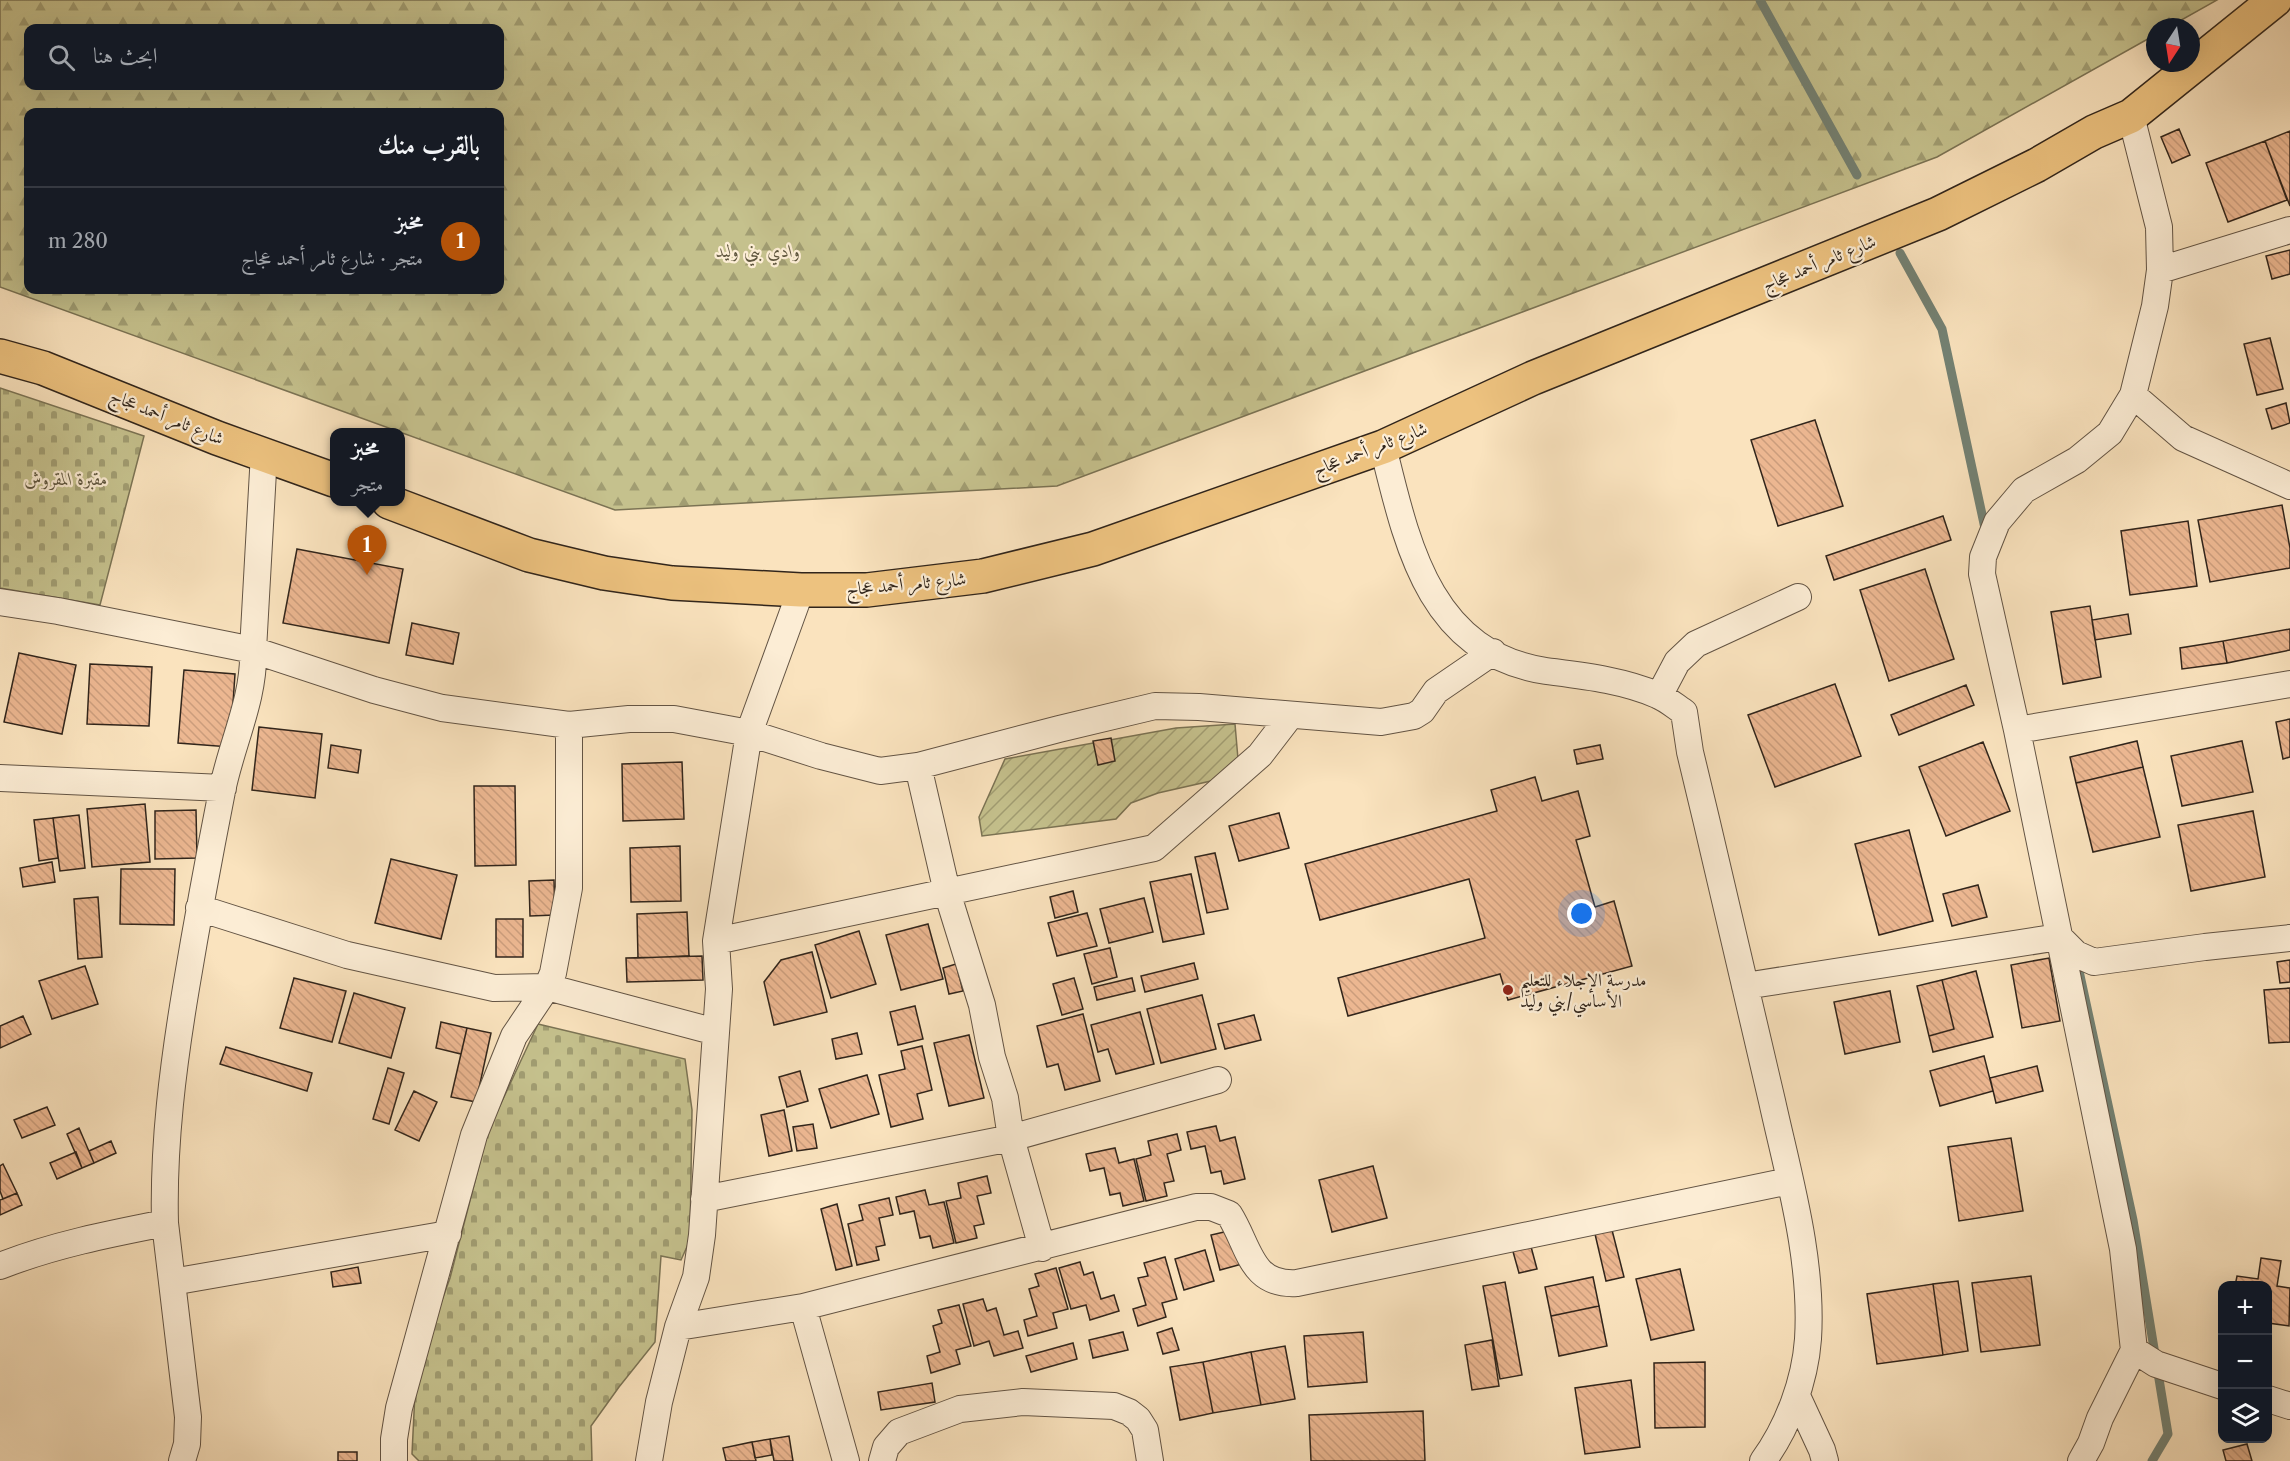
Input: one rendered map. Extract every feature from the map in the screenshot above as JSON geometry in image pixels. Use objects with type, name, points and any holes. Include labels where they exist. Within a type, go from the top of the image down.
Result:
[{"type":"main road","name":"شارع ثامر أحمد عجاج","points":[[402,506],[529,555],[604,573],[672,583],[801,590],[867,590],[983,576],[1093,549],[1383,447],[1533,378],[1938,214],[2037,165],[2094,132],[2131,116],[2275,0]]},
{"type":"main road","name":"شارع ثامر أحمد عجاج","points":[[0,356],[43,368],[217,438],[330,478]]},
{"type":"street","points":[[2081,1461],[2134,1350],[2123,1249],[2017,730],[1982,574],[1983,556],[1997,522],[2024,490],[2077,460],[2110,433],[2133,395],[2155,306],[2160,270],[2159,227],[2131,116]]},
{"type":"street","points":[[2160,270],[2290,230]]},
{"type":"street","points":[[2133,395],[2182,438],[2290,486]]},
{"type":"street","points":[[1383,447],[1402,523],[1421,575],[1443,612],[1468,638],[1493,652],[1531,668],[1624,684],[1659,696],[1684,712],[1690,752],[1790,1181],[1806,1269],[1808,1340],[1797,1396],[1778,1441],[1763,1461]]},
{"type":"street","points":[[183,1461],[187,1444],[188,1417],[165,1223],[165,1149],[176,1050],[199,908],[223,788],[254,671],[253,650],[264,453]]},
{"type":"street","points":[[649,1461],[659,1402],[678,1328],[696,1277],[702,1235],[719,989],[716,941],[749,733],[801,590]]},
{"type":"street","points":[[1659,696],[1677,662],[1696,644],[1798,597]]},
{"type":"street","points":[[0,602],[58,611],[253,650],[374,690],[442,708],[569,724],[629,719],[674,719],[749,733],[821,756],[880,771],[918,766],[1155,706],[1199,706],[1290,716],[1381,722],[1413,716],[1422,711],[1436,691],[1493,652]]},
{"type":"street","points":[[2017,730],[2290,684]]},
{"type":"street","points":[[716,941],[1154,848],[1260,755],[1290,716]]},
{"type":"street","points":[[394,1461],[394,1439],[399,1408],[474,1135],[514,1036],[553,973],[569,888],[569,724]]},
{"type":"street","points":[[918,766],[947,892],[982,1005],[992,1057],[1005,1098],[1011,1138],[1042,1248]]},
{"type":"street","points":[[0,778],[223,788]]},
{"type":"street","points":[[199,908],[346,955],[494,988],[546,987],[716,1032]]},
{"type":"street","points":[[1745,986],[2058,937]]},
{"type":"street","points":[[2058,937],[2076,954],[2094,962],[2290,938]]},
{"type":"street","points":[[704,1199],[1011,1138],[1218,1080]]},
{"type":"street","points":[[678,1328],[803,1307],[1196,1208],[1211,1207],[1229,1214],[1259,1271],[1269,1279],[1281,1284],[1297,1283],[1790,1181]]},
{"type":"street","points":[[0,1266],[30,1254],[104,1235],[165,1223]]},
{"type":"street","points":[[172,1282],[448,1234]]},
{"type":"street","points":[[803,1307],[846,1461]]},
{"type":"street","points":[[2134,1350],[2156,1364],[2218,1384]]},
{"type":"street","points":[[1797,1396],[1825,1461]]},
{"type":"street","points":[[2272,1400],[2290,1406]]},
{"type":"street","points":[[882,1461],[886,1447],[899,1432],[960,1409],[1023,1402],[1114,1406],[1129,1412],[1138,1419],[1145,1430],[1150,1461]]},
{"type":"green space","name":"وادي بني وليد","points":[[0,0],[2217,0],[2185,18],[2146,18],[2146,40],[1937,157],[1057,486],[615,510],[405,434],[405,428],[389,428],[0,287]]},
{"type":"green space","name":"مقبرة المقروش","points":[[0,388],[144,436],[100,605],[0,588]]},
{"type":"green space","points":[[1235,724],[1238,759],[1224,778],[1158,793],[1131,803],[1116,819],[982,836],[979,817],[1005,759],[1176,728]]},
{"type":"green space","points":[[538,1024],[685,1059],[692,1110],[690,1240],[681,1260],[661,1256],[655,1342],[591,1426],[592,1461],[419,1461],[412,1454],[416,1372],[450,1278],[488,1131]]},
{"type":"building","points":[[2179,129],[2190,155],[2172,163],[2161,137]]},
{"type":"building","points":[[2290,131],[2290,206],[2265,141]]},
{"type":"building","points":[[2265,141],[2287,200],[2228,222],[2206,163]]},
{"type":"building","points":[[2290,250],[2290,274],[2272,279],[2266,256]]},
{"type":"building","points":[[2270,338],[2283,389],[2257,395],[2244,344]]},
{"type":"building","points":[[2286,403],[2290,423],[2272,429],[2266,409]]},
{"type":"building","points":[[1815,420],[1843,506],[1778,526],[1751,440]]},
{"type":"building","points":[[2282,505],[2290,548],[2290,568],[2210,582],[2198,520]]},
{"type":"building","points":[[1943,516],[1951,540],[1834,580],[1826,556]]},
{"type":"building","points":[[2188,521],[2197,586],[2130,595],[2121,531]]},
{"type":"building","points":[[297,549],[403,569],[389,643],[283,623]]},
{"type":"building","points":[[1925,569],[1954,659],[1889,681],[1860,590]]},
{"type":"building","points":[[2090,606],[2101,677],[2063,684],[2051,612]]},
{"type":"building","points":[[2128,614],[2131,634],[2095,640],[2092,620]]},
{"type":"building","points":[[412,623],[459,633],[453,664],[406,655]]},
{"type":"building","points":[[2290,629],[2290,650],[2227,663],[2223,641]]},
{"type":"building","points":[[2223,641],[2227,663],[2182,669],[2180,648]]},
{"type":"building","points":[[19,653],[76,665],[62,734],[4,722]]},
{"type":"building","points":[[90,664],[152,667],[149,726],[87,724]]},
{"type":"building","points":[[184,670],[235,674],[230,747],[178,743]]},
{"type":"building","points":[[1835,684],[1861,756],[1775,787],[1748,715]]},
{"type":"building","points":[[1966,685],[1974,705],[1899,735],[1891,715]]},
{"type":"building","points":[[2290,719],[2290,757],[2283,759],[2276,722]]},
{"type":"building","points":[[259,727],[322,734],[315,798],[252,790]]},
{"type":"building","points":[[1111,738],[1115,761],[1098,765],[1093,741]]},
{"type":"building","points":[[2137,741],[2143,767],[2076,783],[2070,757]]},
{"type":"building","points":[[2242,741],[2253,792],[2182,806],[2171,756]]},
{"type":"building","points":[[1983,742],[2010,811],[1946,836],[1919,767]]},
{"type":"building","points":[[331,745],[361,750],[358,773],[328,768]]},
{"type":"building","points":[[1600,745],[1603,759],[1577,764],[1574,750]]},
{"type":"building","points":[[682,762],[684,819],[623,821],[622,764]]},
{"type":"building","points":[[2143,767],[2160,837],[2093,852],[2076,783]]},
{"type":"building","points":[[1535,777],[1542,801],[1578,791],[1590,836],[1576,840],[1595,907],[1614,901],[1632,966],[1508,1000],[1500,974],[1348,1016],[1338,978],[1485,938],[1469,879],[1320,920],[1305,864],[1497,811],[1491,790]]},
{"type":"building","points":[[474,786],[515,786],[516,865],[475,866]]},
{"type":"building","points":[[145,804],[150,862],[92,867],[87,809]]},
{"type":"building","points":[[196,810],[197,858],[155,859],[155,811]]},
{"type":"building","points":[[2253,811],[2265,877],[2191,891],[2178,825]]},
{"type":"building","points":[[1279,813],[1289,848],[1239,861],[1229,826]]},
{"type":"building","points":[[79,815],[85,868],[60,871],[53,818]]},
{"type":"building","points":[[53,818],[58,858],[39,861],[34,820]]},
{"type":"building","points":[[1909,830],[1933,921],[1879,935],[1855,844]]},
{"type":"building","points":[[680,846],[681,901],[631,902],[630,848]]},
{"type":"building","points":[[1215,853],[1228,909],[1207,913],[1195,857]]},
{"type":"building","points":[[391,859],[457,875],[441,939],[375,923]]},
{"type":"building","points":[[52,862],[55,882],[23,887],[20,868]]},
{"type":"building","points":[[121,869],[175,869],[174,925],[120,924]]},
{"type":"building","points":[[1191,874],[1204,934],[1163,942],[1150,882]]},
{"type":"building","points":[[554,880],[555,915],[530,916],[529,881]]},
{"type":"building","points":[[1978,885],[1987,917],[1952,926],[1943,894]]},
{"type":"building","points":[[1073,891],[1078,912],[1055,918],[1050,897]]},
{"type":"building","points":[[98,897],[102,957],[78,959],[74,899]]},
{"type":"building","points":[[1144,898],[1153,932],[1109,943],[1100,909]]},
{"type":"building","points":[[687,912],[689,956],[638,958],[637,914]]},
{"type":"building","points":[[1087,913],[1097,946],[1057,956],[1048,923]]},
{"type":"building","points":[[496,919],[523,919],[523,957],[496,957]]},
{"type":"building","points":[[928,924],[943,979],[901,990],[886,935]]},
{"type":"building","points":[[859,931],[876,984],[831,998],[815,945]]},
{"type":"building","points":[[1110,948],[1117,977],[1092,984],[1084,954]]},
{"type":"building","points":[[812,952],[827,1012],[774,1025],[764,982],[781,960]]},
{"type":"building","points":[[702,956],[703,980],[627,982],[626,958]]},
{"type":"building","points":[[2049,958],[2060,1021],[2022,1028],[2011,965]]},
{"type":"building","points":[[2290,960],[2290,982],[2280,983],[2277,962]]},
{"type":"building","points":[[1194,963],[1198,979],[1145,992],[1141,976]]},
{"type":"building","points":[[956,964],[963,991],[949,994],[943,968]]},
{"type":"building","points":[[85,966],[98,1004],[52,1019],[39,981]]},
{"type":"building","points":[[1976,971],[1993,1037],[1933,1052],[1929,1036],[1954,1029],[1942,980]]},
{"type":"building","points":[[294,978],[346,991],[332,1042],[280,1028]]},
{"type":"building","points":[[1074,978],[1083,1009],[1062,1015],[1053,984]]},
{"type":"building","points":[[1132,978],[1135,991],[1097,1000],[1094,987]]},
{"type":"building","points":[[1942,980],[1954,1029],[1929,1036],[1917,986]]},
{"type":"building","points":[[2290,988],[2290,1042],[2269,1043],[2264,990]]},
{"type":"building","points":[[1890,991],[1900,1042],[1845,1054],[1834,1002]]},
{"type":"building","points":[[354,993],[405,1008],[391,1058],[339,1043]]},
{"type":"building","points":[[1202,995],[1216,1049],[1161,1063],[1147,1009]]},
{"type":"building","points":[[915,1006],[923,1039],[898,1045],[890,1012]]},
{"type":"building","points":[[1140,1012],[1154,1064],[1116,1074],[1108,1049],[1098,1052],[1091,1025]]},
{"type":"building","points":[[1083,1014],[1100,1081],[1065,1090],[1058,1064],[1047,1067],[1037,1026]]},
{"type":"building","points":[[1254,1015],[1261,1040],[1225,1049],[1218,1024]]},
{"type":"building","points":[[23,1016],[31,1034],[0,1048],[0,1026]]},
{"type":"building","points":[[441,1022],[467,1028],[461,1054],[436,1048]]},
{"type":"building","points":[[467,1028],[491,1033],[476,1102],[451,1097]]},
{"type":"building","points":[[857,1033],[862,1054],[836,1059],[832,1039]]},
{"type":"building","points":[[969,1035],[984,1098],[949,1106],[934,1043]]},
{"type":"building","points":[[922,1046],[932,1090],[917,1094],[923,1119],[891,1127],[879,1075],[905,1069],[901,1051]]},
{"type":"building","points":[[226,1047],[312,1073],[307,1091],[220,1064]]},
{"type":"building","points":[[1984,1056],[1993,1091],[1940,1106],[1930,1071]]},
{"type":"building","points":[[2037,1066],[2043,1091],[1996,1103],[1990,1078]]},
{"type":"building","points":[[388,1068],[404,1073],[389,1124],[373,1119]]},
{"type":"building","points":[[800,1071],[808,1101],[787,1107],[779,1077]]},
{"type":"building","points":[[867,1075],[879,1114],[831,1128],[819,1089]]},
{"type":"building","points":[[414,1091],[437,1102],[419,1141],[395,1130]]},
{"type":"building","points":[[47,1107],[55,1125],[22,1138],[14,1120]]},
{"type":"building","points":[[784,1110],[792,1151],[769,1156],[761,1115]]},
{"type":"building","points":[[813,1124],[817,1148],[797,1151],[793,1127]]},
{"type":"building","points":[[1216,1126],[1220,1141],[1235,1137],[1245,1179],[1224,1184],[1221,1171],[1211,1173],[1205,1146],[1191,1149],[1187,1132]]},
{"type":"building","points":[[79,1128],[94,1163],[82,1168],[67,1134]]},
{"type":"building","points":[[1177,1134],[1181,1150],[1167,1154],[1174,1181],[1164,1183],[1167,1196],[1146,1201],[1136,1159],[1151,1155],[1148,1141]]},
{"type":"building","points":[[2011,1138],[2023,1211],[1959,1221],[1948,1147]]},
{"type":"building","points":[[111,1141],[116,1153],[94,1163],[89,1151]]},
{"type":"building","points":[[1115,1148],[1119,1163],[1134,1159],[1144,1201],[1123,1206],[1120,1193],[1110,1195],[1104,1168],[1090,1171],[1086,1154]]},
{"type":"building","points":[[76,1152],[82,1168],[57,1179],[50,1163]]},
{"type":"building","points":[[3,1164],[17,1193],[3,1199],[0,1191],[0,1166]]},
{"type":"building","points":[[1373,1166],[1387,1218],[1332,1232],[1319,1180]]},
{"type":"building","points":[[987,1176],[991,1193],[977,1196],[984,1224],[974,1226],[977,1238],[956,1243],[946,1201],[961,1198],[958,1183]]},
{"type":"building","points":[[925,1190],[929,1205],[944,1202],[954,1243],[933,1248],[930,1236],[920,1238],[914,1211],[900,1214],[896,1197]]},
{"type":"building","points":[[17,1193],[22,1205],[0,1215],[0,1200]]},
{"type":"building","points":[[889,1198],[893,1215],[879,1218],[885,1245],[876,1247],[879,1260],[857,1265],[848,1224],[863,1220],[859,1205]]},
{"type":"building","points":[[837,1204],[852,1266],[836,1270],[821,1209]]},
{"type":"building","points":[[1233,1230],[1242,1264],[1220,1270],[1211,1235]]},
{"type":"building","points":[[1612,1230],[1624,1277],[1606,1281],[1595,1234]]},
{"type":"building","points":[[1530,1243],[1537,1269],[1519,1273],[1512,1248]]},
{"type":"building","points":[[1205,1250],[1214,1281],[1184,1290],[1175,1259]]},
{"type":"building","points":[[1165,1257],[1177,1299],[1162,1303],[1166,1317],[1138,1326],[1133,1309],[1146,1305],[1138,1278],[1148,1276],[1144,1263]]},
{"type":"building","points":[[2261,1258],[2281,1261],[2277,1286],[2290,1288],[2289,1326],[2272,1324],[2272,1281],[2236,1281],[2237,1276],[2258,1279]]},
{"type":"building","points":[[1080,1262],[1084,1275],[1093,1272],[1101,1299],[1114,1295],[1119,1311],[1090,1320],[1086,1305],[1071,1309],[1059,1268]]},
{"type":"building","points":[[358,1267],[361,1283],[333,1287],[331,1272]]},
{"type":"building","points":[[1056,1268],[1068,1309],[1053,1313],[1057,1328],[1028,1336],[1024,1320],[1037,1316],[1029,1289],[1039,1286],[1035,1274]]},
{"type":"building","points":[[1680,1269],[1694,1330],[1651,1340],[1636,1279]]},
{"type":"building","points":[[2031,1276],[2040,1345],[1981,1352],[1972,1283]]},
{"type":"building","points":[[1593,1277],[1599,1306],[1551,1316],[1545,1287]]},
{"type":"building","points":[[1958,1281],[1968,1351],[1943,1355],[1933,1284]]},
{"type":"building","points":[[1505,1282],[1522,1375],[1500,1379],[1483,1286]]},
{"type":"building","points":[[1933,1284],[1943,1355],[1877,1364],[1867,1294]]},
{"type":"building","points":[[983,1299],[987,1311],[996,1308],[1004,1335],[1018,1331],[1023,1348],[994,1356],[989,1341],[974,1346],[963,1304]]},
{"type":"building","points":[[959,1305],[971,1346],[956,1350],[960,1364],[931,1373],[927,1356],[940,1352],[933,1326],[942,1323],[938,1310]]},
{"type":"building","points":[[1599,1306],[1607,1346],[1559,1356],[1551,1316]]},
{"type":"building","points":[[1172,1328],[1179,1350],[1163,1354],[1157,1333]]},
{"type":"building","points":[[1123,1332],[1128,1350],[1093,1358],[1089,1340]]},
{"type":"building","points":[[1363,1332],[1367,1382],[1308,1387],[1304,1336]]},
{"type":"building","points":[[1492,1340],[1499,1386],[1472,1390],[1465,1345]]},
{"type":"building","points":[[1073,1343],[1077,1359],[1031,1372],[1026,1356]]},
{"type":"building","points":[[1285,1346],[1295,1399],[1261,1405],[1251,1352]]},
{"type":"building","points":[[1251,1352],[1261,1405],[1213,1413],[1203,1362]]},
{"type":"building","points":[[1203,1362],[1213,1413],[1180,1420],[1170,1367]]},
{"type":"building","points":[[1705,1362],[1705,1427],[1655,1428],[1654,1363]]},
{"type":"building","points":[[1631,1380],[1640,1447],[1585,1454],[1575,1388]]},
{"type":"building","points":[[932,1383],[935,1402],[881,1410],[878,1392]]},
{"type":"building","points":[[1423,1411],[1425,1461],[1311,1461],[1309,1415]]},
{"type":"building","points":[[789,1436],[793,1461],[774,1461],[770,1439]]},
{"type":"building","points":[[770,1439],[772,1455],[755,1458],[752,1442]]},
{"type":"building","points":[[752,1442],[756,1461],[726,1461],[723,1448]]},
{"type":"building","points":[[2247,1444],[2252,1461],[2226,1461],[2223,1450]]},
{"type":"building","points":[[338,1452],[357,1452],[357,1461],[338,1461]]},
{"type":"waterway","points":[[1760,0],[1857,175]]},
{"type":"waterway","points":[[1900,253],[1942,329],[1986,533]]},
{"type":"waterway","points":[[2076,957],[2133,1220],[2168,1434],[2152,1461]]},
{"type":"place","name":"مخبز","points":[[367,575]]},
{"type":"place","name":"مدرسة الإجلاء للتعليم الأساسي/بني وليد","points":[[1508,990]]}]
